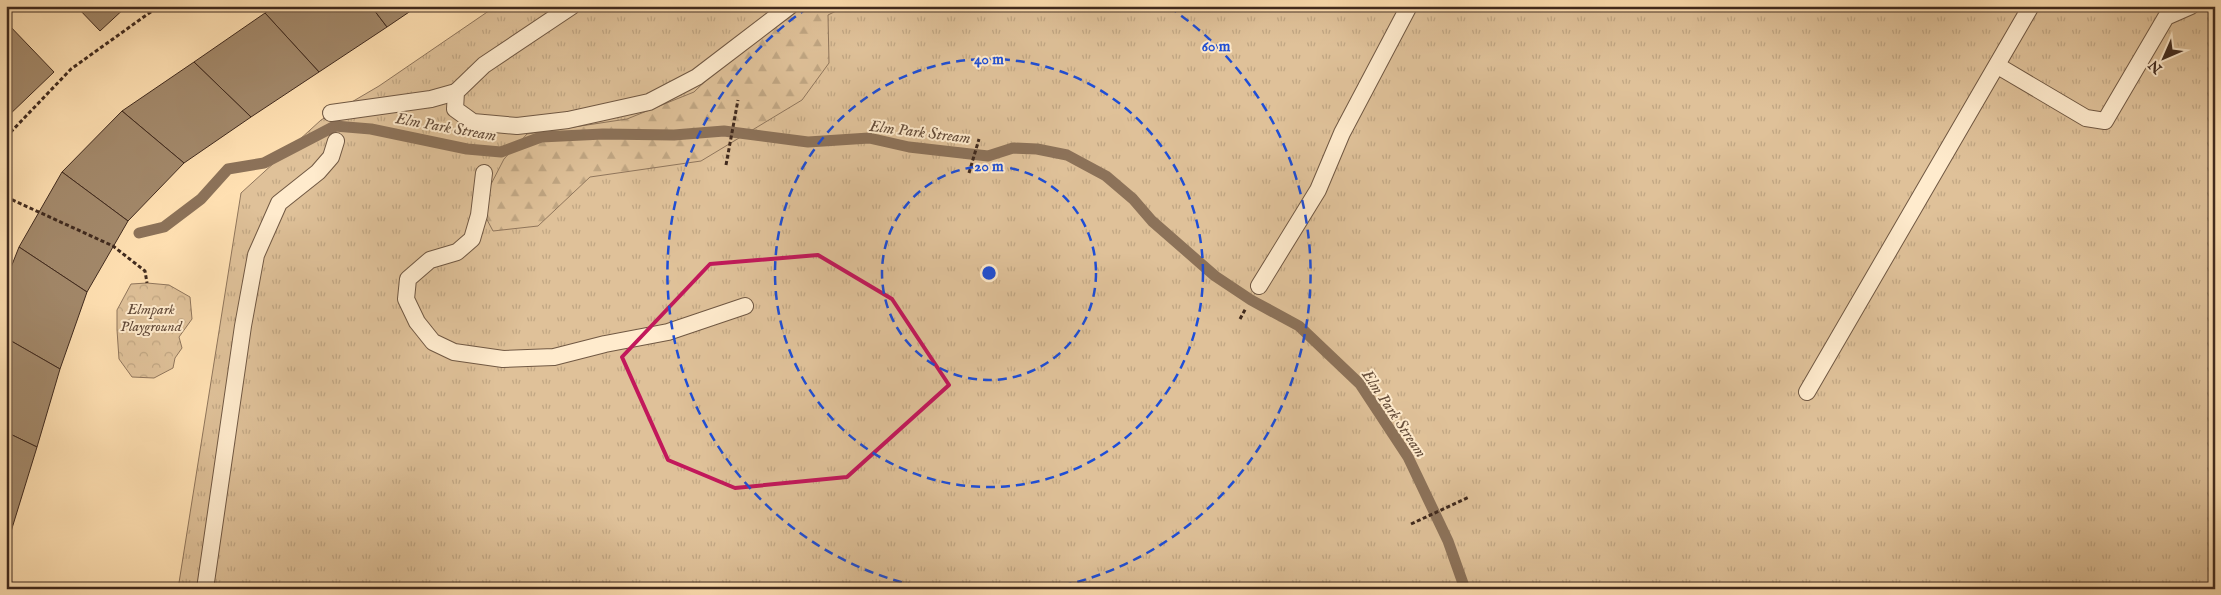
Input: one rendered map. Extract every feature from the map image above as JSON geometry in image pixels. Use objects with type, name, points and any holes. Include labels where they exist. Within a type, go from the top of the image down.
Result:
[{"type":"lane","points":[[331,113],[431,99],[456,92],[484,65],[572,6]]},
{"type":"lane","points":[[456,92],[455,109],[472,122],[517,126],[568,120],[649,102],[697,78],[790,6]]},
{"type":"lane","points":[[1258,286],[1318,190],[1342,133],[1409,6]]},
{"type":"lane","points":[[1807,392],[2032,6]]},
{"type":"lane","points":[[1998,66],[2086,118],[2106,121],[2166,16],[2191,6]]},
{"type":"lane","points":[[205,589],[243,326],[256,255],[279,202],[318,172],[331,157],[336,141]]},
{"type":"lane","points":[[484,173],[479,215],[472,239],[457,252],[430,260],[408,280],[406,299],[417,322],[433,342],[454,352],[502,359],[554,357],[605,344],[668,332],[744,306]]},
{"type":"path","points":[[6,138],[71,70],[159,6]]},
{"type":"path","points":[[726,165],[738,100]]},
{"type":"path","points":[[970,173],[979,139]]},
{"type":"path","points":[[6,197],[113,246],[145,271],[147,283]]},
{"type":"path","points":[[1411,524],[1469,497]]},
{"type":"highlighted area","points":[[818,255],[892,299],[949,385],[847,477],[735,488],[668,460],[622,357],[710,264]]},
{"type":"green space","points":[[496,6],[2215,6],[2215,589],[178,589],[241,193],[321,120],[379,86]]},
{"type":"green space","points":[[783,6],[846,6],[828,15],[829,63],[802,100],[701,161],[590,177],[538,226],[493,231],[484,214],[487,192],[504,159],[527,134],[627,119],[694,92]]},
{"type":"green space","name":"Elmpark Playground","points":[[131,284],[169,285],[190,297],[192,319],[179,337],[182,348],[175,358],[173,368],[154,378],[132,377],[119,359],[117,310]]},
{"type":"building","points":[[76,6],[127,6],[100,31]]},
{"type":"building","points":[[276,6],[371,6],[387,27],[319,72],[265,13]]},
{"type":"building","points":[[371,6],[418,6],[387,27]]},
{"type":"building","points":[[265,13],[319,72],[251,117],[194,62]]},
{"type":"building","points":[[6,22],[54,72],[6,118]]},
{"type":"building","points":[[194,62],[251,117],[184,163],[122,111]]},
{"type":"building","points":[[122,111],[184,163],[128,221],[62,172]]},
{"type":"building","points":[[62,172],[128,221],[87,292],[19,247]]},
{"type":"building","points":[[19,247],[87,292],[60,369],[6,338],[6,280]]},
{"type":"building","points":[[6,338],[60,369],[37,447],[6,432]]},
{"type":"building","points":[[6,432],[37,447],[13,525],[6,522]]},
{"type":"building","points":[[6,522],[13,525],[6,549]]},
{"type":"waterway","name":"Elm Park Stream","points":[[139,233],[164,227],[201,199],[228,169],[264,163],[335,126],[371,129],[467,149],[501,152],[541,137],[603,134],[674,135],[724,131],[808,142],[869,138],[909,147],[988,156],[1013,148],[1037,149],[1067,155],[1106,176],[1133,199],[1152,221],[1215,276],[1251,300],[1299,326],[1360,384],[1408,457],[1448,541],[1465,589]]}]
